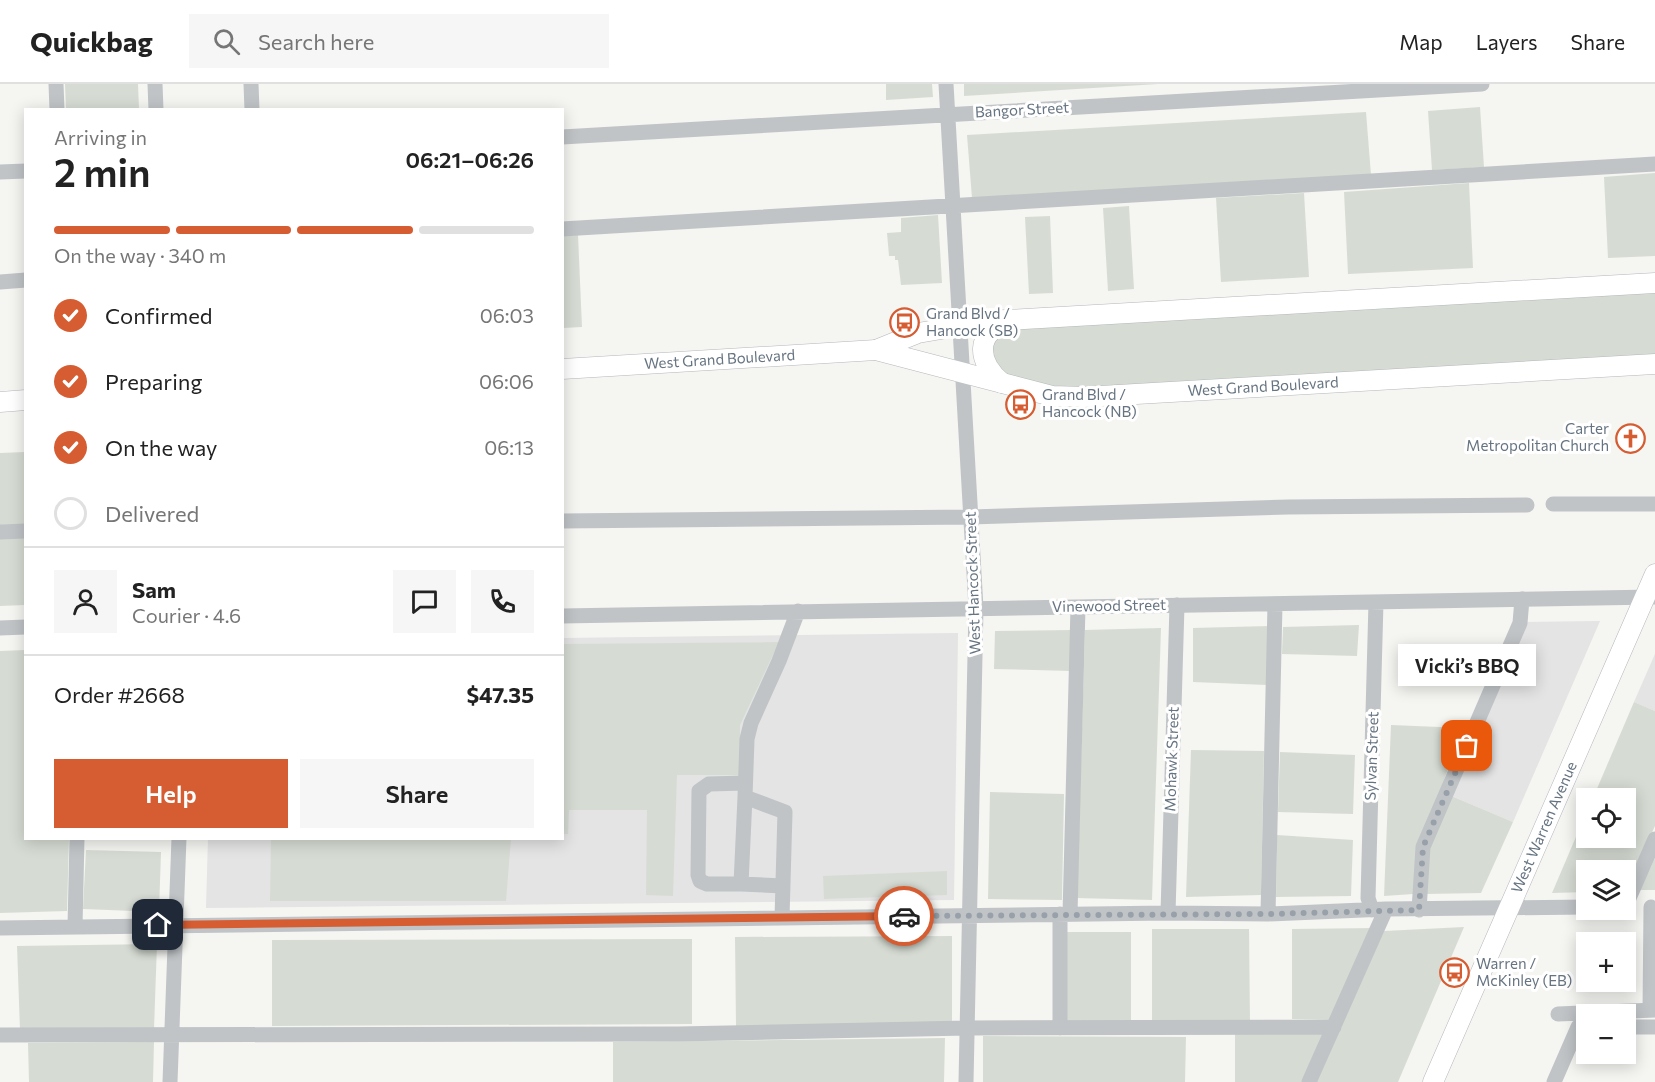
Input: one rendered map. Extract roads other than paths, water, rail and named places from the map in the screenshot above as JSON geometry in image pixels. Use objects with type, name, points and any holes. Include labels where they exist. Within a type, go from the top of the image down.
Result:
[{"type":"main road","name":"West Grand Boulevard","points":[[876,351],[918,333],[1017,319],[1655,283]]},
{"type":"main road","points":[[1002,383],[987,369],[984,341],[990,330],[1017,319]]},
{"type":"main road","name":"West Grand Boulevard","points":[[564,369],[876,351],[1052,396],[1084,397],[1655,364]]},
{"type":"main road","points":[[0,402],[24,400]]},
{"type":"main road","name":"West Warren Avenue","points":[[1433,1082],[1650,597],[1655,573]]},
{"type":"street","points":[[56,84],[57,108]]},
{"type":"street","points":[[155,84],[156,108]]},
{"type":"street","points":[[251,84],[252,108]]},
{"type":"street","name":"West Hancock Street","points":[[946,84],[976,608],[966,1082]]},
{"type":"street","name":"Bangor Street","points":[[564,137],[948,114],[1261,90],[1482,84]]},
{"type":"street","points":[[564,229],[1655,164]]},
{"type":"street","points":[[0,172],[24,171]]},
{"type":"street","points":[[0,282],[24,280]]},
{"type":"street","points":[[1552,504],[1655,504]]},
{"type":"street","points":[[564,521],[971,517],[1288,507],[1527,505]]},
{"type":"street","points":[[0,532],[24,531]]},
{"type":"street","name":"Vinewood Street","points":[[564,616],[1650,597]]},
{"type":"street","points":[[1419,910],[1423,847],[1520,623],[1522,599]]},
{"type":"street","name":"Sylvan Street","points":[[1376,602],[1368,898],[1379,910]]},
{"type":"street","points":[[1268,914],[1275,604]]},
{"type":"street","name":"Mohawk Street","points":[[1168,913],[1177,605]]},
{"type":"street","points":[[1060,1028],[1078,607]]},
{"type":"street","points":[[741,884],[747,739],[798,611]]},
{"type":"street","points":[[0,628],[24,627]]},
{"type":"street","points":[[782,918],[783,885],[785,812],[745,790],[709,784],[699,791],[698,875],[700,881],[707,884],[783,885]]},
{"type":"street","points":[[1636,883],[1655,839]]},
{"type":"street","points":[[75,926],[77,840]]},
{"type":"street","points":[[170,1082],[179,840]]},
{"type":"street","points":[[1558,1014],[1652,1010],[1653,907],[1636,906]]},
{"type":"street","points":[[0,928],[970,915],[1268,914],[1576,907]]},
{"type":"street","points":[[1309,1082],[1334,1027],[1379,910]]},
{"type":"street","points":[[0,1035],[678,1034],[967,1028],[1334,1027]]},
{"type":"street","points":[[1636,1027],[1655,1027]]},
{"type":"street","points":[[1554,1082],[1576,1032]]},
{"type":"place","name":"Grand Blvd / Hancock (SB)","points":[[905,323]]},
{"type":"place","name":"Grand Blvd / Hancock (NB)","points":[[1021,404]]},
{"type":"place","name":"Carter Metropolitan Church","points":[[1630,438]]},
{"type":"place","name":"Vicki’s BBQ","points":[[1467,746]]},
{"type":"place","name":"Warren / McKinley (EB)","points":[[1455,973]]}]
